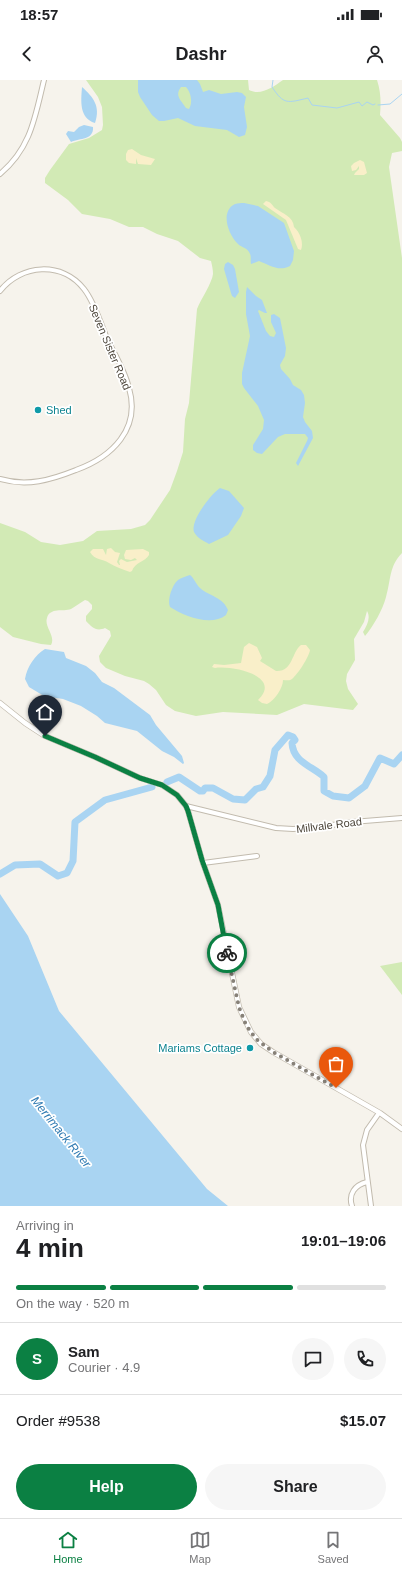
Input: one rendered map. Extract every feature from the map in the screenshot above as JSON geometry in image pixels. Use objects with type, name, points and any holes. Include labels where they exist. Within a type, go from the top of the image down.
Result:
[{"type":"street","points":[[0,174],[16,157],[30,133],[44,80]]},
{"type":"street","name":"Seven Sister Road","points":[[0,291],[7,283],[18,275],[35,269],[49,269],[58,271],[77,282],[89,297],[127,380],[132,402],[130,417],[122,437],[110,451],[98,461],[57,478],[42,482],[21,483],[0,479]]},
{"type":"street","points":[[0,703],[45,736],[140,778],[162,785],[177,795],[186,806],[203,863],[218,905],[237,1000],[242,1016],[251,1032],[261,1044],[273,1052],[379,1113],[402,1129]]},
{"type":"street","name":"Millvale Road","points":[[186,806],[276,828],[293,829],[402,818]]},
{"type":"street","points":[[203,863],[257,856]]},
{"type":"street","points":[[371,1206],[367,1182],[368,1178],[364,1140],[367,1130],[379,1113]]},
{"type":"street","points":[[352,1206],[350,1195],[360,1185],[367,1182]]},
{"type":"green space","points":[[86,80],[248,80],[249,90],[258,92],[267,90],[283,80],[377,80],[381,106],[380,115],[402,142],[402,151],[392,153],[389,167],[402,258],[402,553],[393,568],[385,602],[377,618],[365,636],[363,632],[369,619],[367,611],[364,622],[354,639],[355,660],[347,674],[346,681],[348,689],[358,704],[353,710],[304,704],[277,715],[223,712],[196,716],[175,711],[166,705],[156,690],[149,684],[106,668],[100,662],[99,656],[111,636],[110,631],[105,628],[94,628],[86,621],[86,616],[92,609],[92,605],[85,600],[71,609],[51,612],[47,618],[47,625],[52,638],[51,645],[13,637],[0,627],[0,523],[25,532],[41,542],[60,545],[83,541],[97,531],[131,529],[145,525],[170,490],[183,452],[185,419],[189,403],[197,309],[211,282],[213,274],[211,261],[200,258],[178,241],[157,234],[143,227],[129,227],[110,219],[82,214],[68,200],[45,183],[45,178],[69,144],[89,138],[102,130],[102,107],[98,97]]},
{"type":"green space","points":[[402,962],[402,995],[380,966]]},
{"type":"sand","points":[[132,149],[141,155],[155,159],[151,165],[138,164],[136,158],[136,164],[129,163],[126,160],[126,154],[128,150]]},
{"type":"sand","points":[[360,160],[364,162],[367,173],[364,175],[354,175],[359,169],[359,166],[356,170],[352,171],[351,166]]},
{"type":"sand","points":[[266,201],[292,220],[294,227],[301,238],[301,250],[298,249],[286,220],[263,204]]},
{"type":"sand","points":[[111,548],[115,552],[120,553],[117,562],[119,565],[119,561],[121,559],[127,562],[137,560],[135,558],[131,560],[125,559],[124,555],[126,550],[143,549],[149,552],[149,555],[130,572],[94,557],[90,552],[93,549],[103,549],[106,555],[107,549]]},
{"type":"sand","points":[[249,643],[257,647],[262,658],[260,661],[276,671],[282,670],[289,665],[301,645],[306,645],[310,650],[297,673],[291,680],[283,680],[282,687],[278,694],[267,704],[258,700],[264,692],[264,684],[260,679],[243,670],[212,667],[214,664],[224,665],[241,663],[244,647]]},
{"type":"water","points":[[138,80],[197,80],[203,92],[209,90],[221,94],[237,92],[242,93],[246,97],[244,107],[247,127],[245,135],[239,137],[227,130],[195,126],[178,118],[159,121],[152,115],[138,92]],"holes":[[[181,87],[186,87],[191,98],[189,109],[186,108],[178,96]]]},
{"type":"water","points":[[82,87],[90,94],[95,102],[97,117],[95,123],[86,117],[82,108]]},
{"type":"water","points":[[84,125],[93,127],[91,134],[86,138],[71,142],[66,134],[68,131],[74,132],[79,127]]},
{"type":"water","points":[[238,203],[258,206],[284,223],[294,251],[293,260],[290,266],[286,268],[278,268],[259,261],[251,264],[251,256],[248,250],[238,244],[234,239],[228,229],[227,223],[230,207]]},
{"type":"water","points":[[228,262],[233,265],[235,269],[239,292],[235,298],[232,296],[224,269],[225,264]]},
{"type":"water","points":[[247,287],[262,300],[267,313],[258,311],[266,331],[270,336],[274,337],[276,333],[271,322],[271,315],[274,314],[280,318],[286,348],[285,356],[280,365],[281,369],[293,385],[301,390],[304,395],[305,403],[303,417],[312,431],[313,438],[298,466],[296,463],[308,438],[305,434],[285,434],[278,437],[262,454],[253,450],[253,445],[263,429],[264,420],[258,406],[242,384],[242,373],[250,336],[246,314]]},
{"type":"water","points":[[220,488],[229,491],[244,508],[241,516],[228,535],[209,544],[197,536],[194,532],[195,521],[202,508]]},
{"type":"water","points":[[190,575],[200,588],[223,602],[228,610],[226,615],[213,620],[198,619],[183,614],[170,607],[170,597],[174,585],[178,580]]},
{"type":"water","points":[[45,649],[64,652],[66,658],[86,666],[95,673],[102,682],[114,688],[150,715],[156,725],[182,756],[184,763],[183,764],[174,757],[162,751],[137,731],[105,723],[81,706],[63,699],[44,696],[29,687],[25,679],[28,670],[35,658]]},
{"type":"water","name":"Merrimack River","points":[[0,894],[28,936],[59,1011],[207,1189],[228,1206],[0,1206]]},
{"type":"waterway","points":[[273,80],[272,87],[283,100],[287,101],[308,98],[312,105],[337,108],[359,102],[362,106],[367,102],[373,105],[375,104]]},
{"type":"waterway","points":[[378,105],[390,104],[402,94]]},
{"type":"waterway","points":[[167,782],[179,777],[200,791],[203,791],[205,788],[213,788],[233,799],[245,800],[256,789],[263,787],[270,776],[275,750],[288,735],[293,737],[295,740],[292,743],[293,749],[299,759],[324,777],[324,791],[333,796],[349,798],[365,786],[380,758],[394,764],[402,755]]},
{"type":"waterway","points":[[0,874],[15,865],[40,864],[58,876],[67,873],[73,861],[75,822],[105,800],[152,787]]},
{"type":"way so far","points":[[227,953],[239,1007],[246,1025],[256,1039],[273,1052],[336,1088]]},
{"type":"place","name":"Shed","points":[[38,410]]},
{"type":"place","name":"Mariams Cottage","points":[[250,1048]]},
{"type":"route","points":[[45,736],[140,778],[162,785],[182,800],[188,811],[202,860],[218,905],[227,953]]}]
